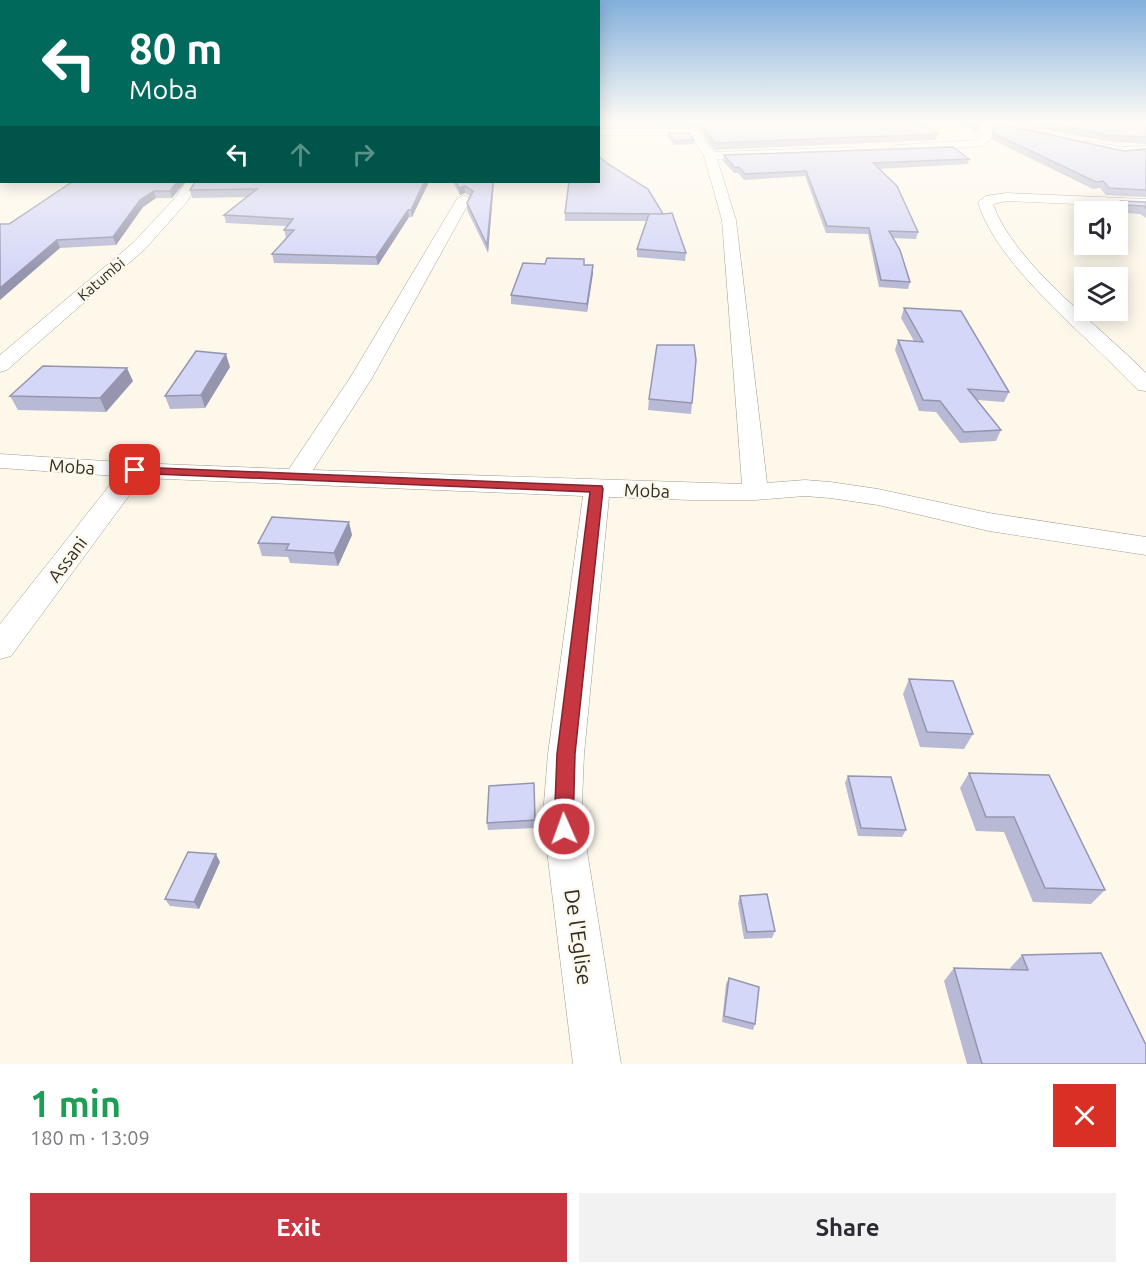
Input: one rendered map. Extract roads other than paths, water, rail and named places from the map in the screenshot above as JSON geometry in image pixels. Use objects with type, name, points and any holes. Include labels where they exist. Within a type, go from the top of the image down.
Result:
[{"type":"street","points":[[715,172],[729,220],[755,492]]},
{"type":"street","name":"Katumbi","points":[[0,366],[139,246],[181,200],[191,183]]},
{"type":"street","points":[[1146,203],[1007,197],[985,202],[985,209],[1000,237],[1038,279],[1146,385]]},
{"type":"street","points":[[297,476],[361,378],[464,199]]},
{"type":"street","name":"Moba","points":[[0,461],[135,470],[597,489],[755,492],[805,488],[878,497],[989,522],[1146,546]]},
{"type":"street","name":"Assani","points":[[0,647],[135,470]]},
{"type":"street","name":"De l'Eglise","points":[[597,489],[566,754],[563,803],[565,840],[597,1064]]}]
